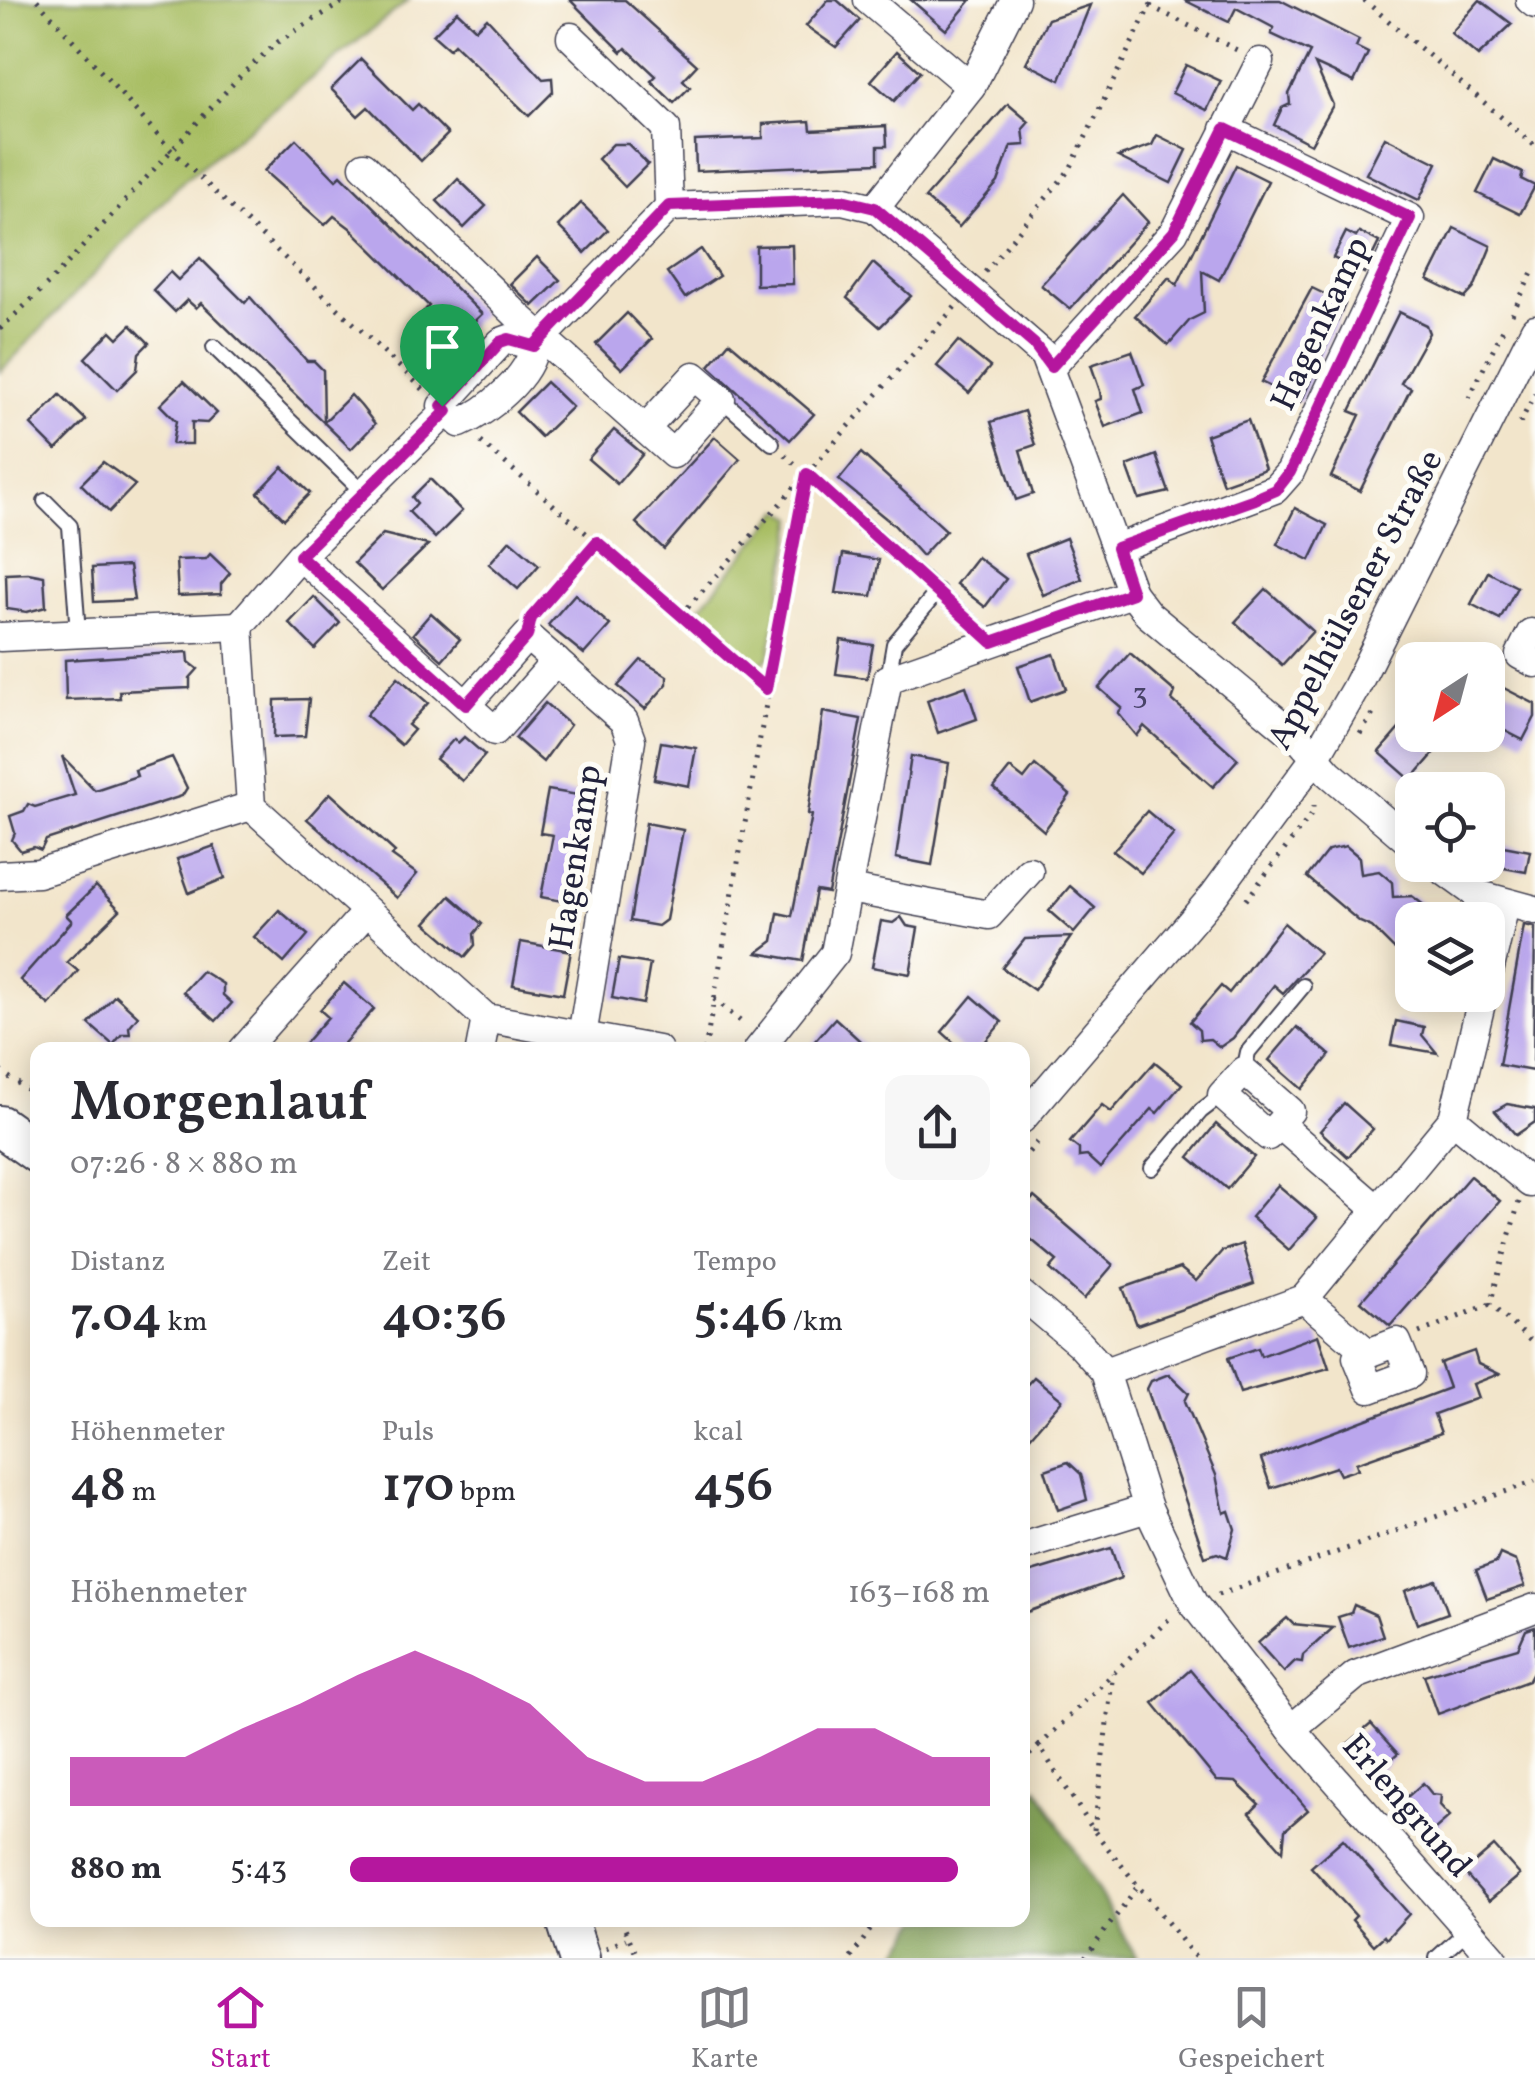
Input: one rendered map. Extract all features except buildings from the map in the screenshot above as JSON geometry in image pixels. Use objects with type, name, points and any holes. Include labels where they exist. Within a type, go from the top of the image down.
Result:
[{"type":"main road","points":[[0,1126],[30,1148]]},
{"type":"main road","points":[[569,1927],[579,1958]]},
{"type":"street","points":[[868,0],[971,86]]},
{"type":"street","points":[[875,208],[971,86],[1015,0]]},
{"type":"street","points":[[572,38],[666,128],[669,206]]},
{"type":"street","points":[[1051,367],[1174,232],[1260,62]]},
{"type":"street","name":"Hagenkamp","points":[[1117,548],[1276,490],[1290,472],[1410,218],[1225,129]]},
{"type":"street","points":[[364,166],[538,342],[674,454],[720,399]]},
{"type":"street","points":[[538,342],[669,206],[842,200],[875,208],[1034,344],[1051,367],[1132,593],[1148,614],[1301,741],[1395,829]]},
{"type":"street","name":"Appelhülsener Straße","points":[[1030,1109],[1214,895],[1316,758],[1355,689],[1535,330]]},
{"type":"street","points":[[538,342],[500,342],[450,414],[300,556],[239,626],[251,806],[486,1018],[615,1042]]},
{"type":"street","points":[[300,556],[494,731],[556,661]]},
{"type":"street","points":[[763,1042],[835,953],[888,679],[1132,593]]},
{"type":"street","points":[[0,637],[239,626]]},
{"type":"street","points":[[1535,635],[1531,633],[1520,655],[1535,663]]},
{"type":"street","points":[[466,705],[527,636]]},
{"type":"street","name":"Hagenkamp","points":[[527,636],[624,721],[632,740],[582,1036]]},
{"type":"street","points":[[0,875],[38,874],[251,806]]},
{"type":"street","points":[[850,889],[989,915],[1029,871]]},
{"type":"street","points":[[1459,882],[1496,902]]},
{"type":"street","points":[[1505,905],[1535,910]]},
{"type":"street","points":[[250,1042],[367,911]]},
{"type":"street","points":[[1105,1372],[1304,1300],[1453,1119],[1479,1012]]},
{"type":"street","points":[[482,1042],[486,1018]]},
{"type":"street","points":[[1244,1070],[1290,1111],[1268,1136],[1222,1096],[1244,1070]]},
{"type":"street","points":[[1453,1119],[1530,1182]]},
{"type":"street","points":[[1279,1124],[1378,1210]]},
{"type":"street","points":[[1304,1300],[1368,1353],[1357,1357],[1370,1389],[1410,1374],[1397,1342]]},
{"type":"street","name":"Erlengrund","points":[[1030,1302],[1080,1344],[1105,1372],[1148,1508],[1194,1603],[1291,1729],[1493,1958]]},
{"type":"street","points":[[1030,1545],[1148,1508]]},
{"type":"street","name":"Erlengrund","points":[[1291,1729],[1356,1675],[1535,1608]]},
{"type":"lane","points":[[214,347],[364,493]]},
{"type":"lane","points":[[720,399],[772,443]]},
{"type":"lane","points":[[45,501],[70,526],[78,633]]},
{"type":"lane","points":[[858,520],[992,642]]},
{"type":"lane","points":[[888,679],[894,644],[938,590]]},
{"type":"lane","points":[[1244,1070],[1248,1052],[1303,986]]},
{"type":"lane","points":[[1152,1168],[1201,1110],[1222,1096]]},
{"type":"lane","name":"Erlengrund","points":[[1437,1958],[1468,1930]]},
{"type":"path","points":[[36,0],[171,150],[450,414],[766,689]]},
{"type":"path","points":[[0,329],[51,281],[279,40],[346,0]]},
{"type":"path","points":[[1364,0],[1535,146]]},
{"type":"path","points":[[681,615],[970,289],[1070,169],[1152,3],[1260,62]]},
{"type":"path","points":[[1464,408],[1535,267]]},
{"type":"path","points":[[772,443],[858,520]]},
{"type":"path","points":[[706,1042],[807,474]]},
{"type":"path","points":[[527,636],[531,618],[597,542]]},
{"type":"path","points":[[714,998],[758,1042]]},
{"type":"path","points":[[0,1071],[30,1092]]},
{"type":"path","points":[[1490,1304],[1514,1211],[1530,1182]]},
{"type":"path","points":[[1397,1342],[1490,1304]]},
{"type":"path","points":[[1490,1304],[1535,1345]]},
{"type":"path","points":[[1030,1754],[1170,1617],[1194,1603],[1535,1481]]},
{"type":"path","points":[[1094,1831],[1113,1670]]},
{"type":"path","points":[[1039,1746],[1094,1831],[1196,1958]]},
{"type":"path","points":[[1085,1958],[1138,1886]]},
{"type":"path","points":[[624,1927],[638,1958]]},
{"type":"path","points":[[851,1958],[872,1927]]},
{"type":"green space","points":[[0,0],[409,0],[184,180],[0,372]]},
{"type":"green space","points":[[781,510],[795,517],[769,657],[756,667],[749,666],[701,626],[696,612]]},
{"type":"green space","points":[[1038,1788],[1137,1958],[894,1958],[915,1927],[1030,1927],[1030,1797]]},
{"type":"route","points":[[1225,129],[1410,218],[1290,472],[1276,490],[1117,548],[1132,593],[992,642],[807,474],[766,689],[597,542],[531,618],[527,636],[466,705],[395,644],[300,556],[447,411],[442,406],[500,342],[509,339],[534,346],[669,206],[842,200],[875,208],[1034,344],[1051,367],[1174,232],[1225,129]]}]
